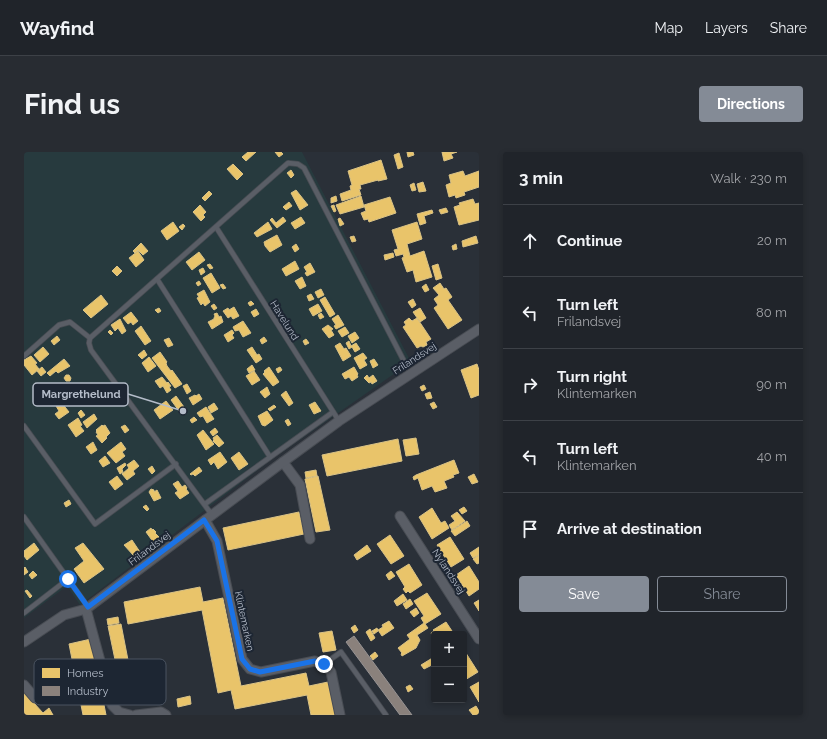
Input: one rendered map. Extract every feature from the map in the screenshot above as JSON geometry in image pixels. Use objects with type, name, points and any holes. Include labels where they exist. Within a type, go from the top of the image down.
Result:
[{"type":"street","name":"Frilandsvej","points":[[24,642],[64,615],[87,608],[339,421],[479,329]]},
{"type":"street","points":[[283,462],[300,485],[310,539]]},
{"type":"street","name":"Nylandsvej","points":[[400,516],[479,639]]},
{"type":"street","name":"Klintemarken","points":[[208,518],[217,541],[242,659],[250,669],[260,672],[315,661],[324,664]]},
{"type":"street","points":[[87,608],[100,659]]},
{"type":"street","points":[[324,664],[331,672],[340,715]]},
{"type":"street","points":[[24,685],[34,697]]},
{"type":"street","points":[[112,705],[119,712],[130,715]]},
{"type":"street","points":[[136,715],[161,712],[166,715]]},
{"type":"lane","points":[[208,518],[205,504],[91,350],[89,343],[90,338],[288,163],[298,164],[304,168],[406,365]]},
{"type":"lane","name":"Havelund","points":[[216,227],[339,421]]},
{"type":"lane","points":[[157,279],[270,457]]},
{"type":"lane","points":[[24,356],[59,325],[70,322],[90,338]]},
{"type":"lane","points":[[205,504],[333,412]]},
{"type":"lane","points":[[24,426],[95,524],[176,464]]},
{"type":"lane","points":[[24,517],[87,608]]},
{"type":"lane","points":[[24,613],[68,579]]},
{"type":"lane","points":[[324,664],[341,652],[386,715]]},
{"type":"green space","points":[[24,152],[302,152],[411,362],[271,460],[80,605],[67,586],[24,618]]},
{"type":"building: Homes","points":[[248,152],[256,152],[246,161],[242,157]]},
{"type":"building: Homes","points":[[275,152],[281,152],[283,154],[279,157]]},
{"type":"building: Homes","points":[[407,152],[413,152],[414,155],[408,157]]},
{"type":"building: Homes","points":[[442,152],[457,152],[451,154],[453,158],[444,161]]},
{"type":"building: Homes","points":[[399,153],[403,167],[398,169],[394,155]]},
{"type":"building: Homes","points":[[381,160],[387,179],[360,185],[361,189],[359,189],[361,195],[342,201],[340,194],[351,190],[350,186],[352,185],[348,171]]},
{"type":"building: Homes","points":[[233,164],[243,174],[237,180],[227,169]]},
{"type":"building: Homes","points":[[291,170],[294,175],[291,178],[287,173]]},
{"type":"building: Homes","points":[[463,171],[465,176],[479,171],[479,187],[464,192],[465,195],[456,198],[455,195],[449,197],[446,185],[451,183],[449,175]]},
{"type":"building: Homes","points":[[423,182],[426,191],[419,192],[417,184]]},
{"type":"building: Homes","points":[[414,183],[416,190],[412,191],[410,185]]},
{"type":"building: Homes","points":[[296,190],[308,205],[300,210],[291,193]]},
{"type":"building: Homes","points":[[209,191],[212,194],[205,201],[202,198]]},
{"type":"building: Homes","points":[[336,196],[337,201],[331,203],[331,198]]},
{"type":"building: Homes","points":[[361,196],[364,207],[340,214],[336,205]]},
{"type":"building: Homes","points":[[390,197],[396,213],[369,222],[368,219],[364,220],[361,213],[366,211],[364,205]]},
{"type":"building: Homes","points":[[473,199],[475,204],[479,203],[479,220],[459,225],[454,207],[460,205],[459,203]]},
{"type":"building: Homes","points":[[289,202],[292,206],[286,210],[283,207]]},
{"type":"building: Homes","points":[[200,205],[206,212],[203,215],[205,217],[201,221],[193,212]]},
{"type":"building: Homes","points":[[334,205],[336,211],[334,212],[331,206]]},
{"type":"building: Homes","points":[[446,208],[448,212],[441,214],[439,210]]},
{"type":"building: Homes","points":[[432,210],[433,213],[424,216],[426,223],[420,225],[417,214]]},
{"type":"building: Homes","points":[[283,217],[286,221],[277,228],[270,220],[272,218],[276,223]]},
{"type":"building: Homes","points":[[301,217],[305,223],[295,229],[291,223]]},
{"type":"building: Homes","points":[[340,218],[344,224],[340,226],[338,219]]},
{"type":"building: Homes","points":[[173,222],[179,231],[167,240],[161,231]]},
{"type":"building: Homes","points":[[268,222],[272,229],[257,237],[254,233]]},
{"type":"building: Homes","points":[[417,222],[422,239],[407,244],[410,256],[424,251],[432,277],[416,282],[413,270],[407,272],[402,258],[404,257],[403,254],[396,256],[394,250],[398,249],[392,230]]},
{"type":"building: Homes","points":[[183,224],[185,226],[182,230],[179,227]]},
{"type":"building: Homes","points":[[277,235],[282,245],[270,252],[265,246],[264,242]]},
{"type":"building: Homes","points":[[354,236],[356,241],[352,242],[350,237]]},
{"type":"building: Homes","points":[[476,236],[478,243],[463,247],[462,241]]},
{"type":"building: Homes","points":[[141,243],[148,251],[143,255],[138,250],[135,253],[133,251]]},
{"type":"building: Homes","points":[[296,244],[299,249],[295,252],[292,247]]},
{"type":"building: Homes","points":[[456,244],[457,249],[453,250],[452,246]]},
{"type":"building: Homes","points":[[138,251],[144,260],[136,267],[129,258]]},
{"type":"building: Homes","points":[[199,252],[205,260],[192,270],[186,262]]},
{"type":"building: Homes","points":[[393,253],[394,257],[385,260],[384,255]]},
{"type":"building: Homes","points":[[295,261],[299,269],[286,276],[282,269]]},
{"type":"building: Homes","points":[[310,263],[315,272],[307,276],[305,273],[307,272],[304,267]]},
{"type":"building: Homes","points":[[210,264],[213,268],[210,269],[207,265]]},
{"type":"building: Homes","points":[[438,264],[442,278],[436,280],[432,266]]},
{"type":"building: Homes","points":[[117,266],[122,271],[117,276],[112,271]]},
{"type":"building: Homes","points":[[203,268],[205,272],[201,275],[199,270]]},
{"type":"building: Homes","points":[[211,273],[220,288],[212,293],[203,278]]},
{"type":"building: Homes","points":[[302,277],[306,286],[300,289],[295,281]]},
{"type":"building: Homes","points":[[199,281],[201,284],[198,286],[196,283]]},
{"type":"building: Homes","points":[[440,283],[444,289],[446,288],[452,297],[448,300],[462,320],[448,329],[434,308],[438,305],[434,299],[439,295],[433,288]]},
{"type":"building: Homes","points":[[223,284],[226,288],[223,289],[220,285]]},
{"type":"building: Homes","points":[[426,284],[429,290],[425,292],[422,287]]},
{"type":"building: Homes","points":[[321,289],[324,295],[318,298],[315,292]]},
{"type":"building: Homes","points":[[204,290],[210,302],[205,306],[203,303],[201,305],[197,298],[199,297],[197,294]]},
{"type":"building: Homes","points":[[311,294],[314,299],[309,301],[307,296]]},
{"type":"building: Homes","points":[[101,295],[108,304],[91,318],[83,310]]},
{"type":"building: Homes","points":[[325,297],[335,314],[330,317],[320,300]]},
{"type":"building: Homes","points":[[413,299],[416,305],[412,308],[408,302]]},
{"type":"building: Homes","points":[[251,301],[254,304],[250,306],[248,303]]},
{"type":"building: Homes","points":[[214,304],[217,308],[214,310],[211,306]]},
{"type":"building: Homes","points":[[318,304],[322,311],[313,316],[309,309]]},
{"type":"building: Homes","points":[[234,307],[239,316],[233,319],[231,316],[228,318],[223,311]]},
{"type":"building: Homes","points":[[159,308],[161,311],[158,313],[155,310]]},
{"type":"building: Homes","points":[[420,308],[426,318],[420,322],[413,312]]},
{"type":"building: Homes","points":[[256,309],[259,314],[254,317],[251,312]]},
{"type":"building: Homes","points":[[131,312],[138,321],[133,325],[131,322],[128,324],[123,318]]},
{"type":"building: Homes","points":[[217,313],[219,317],[221,316],[223,322],[212,329],[208,322],[214,319],[214,314]]},
{"type":"building: Homes","points":[[321,313],[324,317],[320,319],[318,315]]},
{"type":"building: Homes","points":[[338,315],[344,325],[336,329],[334,326],[336,325],[332,319]]},
{"type":"building: Homes","points":[[409,318],[412,321],[417,318],[431,339],[426,342],[427,345],[417,348],[403,327],[406,325],[404,322]]},
{"type":"building: Homes","points":[[120,319],[126,331],[122,334],[118,328],[115,331],[111,325]]},
{"type":"building: Homes","points":[[243,321],[251,333],[243,337],[239,330],[235,331],[233,327]]},
{"type":"building: Homes","points":[[328,325],[333,329],[331,330],[334,335],[329,338],[322,329]]},
{"type":"building: Homes","points":[[141,326],[151,341],[145,345],[135,331]]},
{"type":"building: Homes","points":[[345,327],[349,333],[342,337],[338,331]]},
{"type":"building: Homes","points":[[110,330],[113,333],[111,335],[108,332]]},
{"type":"building: Homes","points":[[232,330],[234,333],[232,335],[234,338],[228,342],[224,335]]},
{"type":"building: Homes","points":[[355,332],[359,338],[352,343],[348,336]]},
{"type":"building: Homes","points":[[57,336],[60,340],[54,345],[51,341]]},
{"type":"building: Homes","points":[[264,337],[267,341],[262,344],[260,340]]},
{"type":"building: Homes","points":[[169,338],[173,345],[168,347],[164,340]]},
{"type":"building: Homes","points":[[306,339],[309,343],[305,345],[303,341]]},
{"type":"building: Homes","points":[[349,341],[351,346],[356,343],[360,349],[355,352],[352,347],[349,349],[346,343]]},
{"type":"building: Homes","points":[[340,343],[344,349],[346,348],[351,356],[343,361],[335,346]]},
{"type":"building: Homes","points":[[43,347],[49,354],[40,362],[34,355]]},
{"type":"building: Homes","points":[[252,347],[257,355],[259,354],[262,359],[256,363],[247,350]]},
{"type":"building: Homes","points":[[144,350],[147,355],[142,359],[138,355]]},
{"type":"building: Homes","points":[[160,352],[167,362],[167,366],[171,371],[172,370],[182,384],[175,388],[152,358]]},
{"type":"building: Homes","points":[[363,353],[367,358],[364,360],[367,365],[360,369],[354,358]]},
{"type":"building: Homes","points":[[31,356],[37,363],[35,364],[39,369],[32,375],[24,365],[24,360]]},
{"type":"building: Homes","points":[[149,357],[156,366],[148,372],[142,363]]},
{"type":"building: Homes","points":[[64,359],[70,366],[58,373],[56,371],[50,376],[47,373]]},
{"type":"building: Homes","points":[[374,359],[378,365],[373,368],[370,361]]},
{"type":"building: Homes","points":[[477,364],[479,370],[479,395],[471,398],[461,370]]},
{"type":"building: Homes","points":[[252,365],[255,370],[249,373],[247,369]]},
{"type":"building: Homes","points":[[42,367],[46,372],[41,376],[37,371]]},
{"type":"building: Homes","points":[[269,367],[279,382],[273,386],[263,374]]},
{"type":"building: Homes","points":[[280,367],[282,370],[278,373],[276,369]]},
{"type":"building: Homes","points":[[354,367],[358,377],[352,381],[349,377],[345,379],[342,374]]},
{"type":"building: Homes","points":[[254,371],[260,380],[252,385],[246,376]]},
{"type":"building: Homes","points":[[66,375],[69,375],[71,378],[70,381],[66,381],[64,378]]},
{"type":"building: Homes","points":[[367,375],[369,378],[373,375],[377,381],[372,384],[371,382],[369,383],[364,378]]},
{"type":"building: Homes","points":[[162,377],[171,386],[169,387],[171,390],[167,393],[163,386],[160,388],[155,381]]},
{"type":"building: Homes","points":[[187,384],[191,391],[187,394],[183,386]]},
{"type":"building: Homes","points":[[424,385],[426,389],[422,391],[420,387]]},
{"type":"building: Homes","points":[[267,387],[270,394],[265,398],[260,392]]},
{"type":"building: Homes","points":[[286,391],[293,403],[289,406],[281,395]]},
{"type":"building: Homes","points":[[430,392],[432,398],[427,399],[425,394]]},
{"type":"building: Homes","points":[[199,394],[202,399],[193,405],[189,398]]},
{"type":"building: Homes","points":[[176,396],[184,407],[179,411],[171,400]]},
{"type":"building: Homes","points":[[166,401],[173,410],[160,419],[154,410]]},
{"type":"building: Homes","points":[[61,402],[69,412],[59,419],[55,414],[59,411],[56,406]]},
{"type":"building: Homes","points":[[315,402],[321,411],[314,414],[309,405]]},
{"type":"building: Homes","points":[[434,402],[437,407],[433,409],[430,404]]},
{"type":"building: Homes","points":[[214,403],[218,409],[211,413],[208,407]]},
{"type":"building: Homes","points":[[274,405],[276,407],[270,411],[268,409]]},
{"type":"building: Homes","points":[[206,407],[214,419],[207,423],[203,416],[200,417],[197,413]]},
{"type":"building: Homes","points":[[81,410],[85,415],[81,418],[78,413]]},
{"type":"building: Homes","points":[[267,411],[273,420],[265,426],[262,425],[258,416]]},
{"type":"building: Homes","points":[[94,414],[97,419],[87,428],[83,422]]},
{"type":"building: Homes","points":[[194,417],[197,420],[192,423],[190,420]]},
{"type":"building: Homes","points":[[78,418],[82,425],[80,426],[84,431],[76,437],[68,425]]},
{"type":"building: Homes","points":[[288,419],[291,424],[288,426],[285,421]]},
{"type":"building: Homes","points":[[102,425],[105,425],[110,433],[102,443],[96,436],[98,435],[96,430]]},
{"type":"building: Homes","points":[[125,425],[129,430],[125,433],[121,427]]},
{"type":"building: Homes","points":[[215,428],[218,432],[213,436],[210,432]]},
{"type":"building: Homes","points":[[203,430],[214,444],[206,450],[197,435]]},
{"type":"building: Homes","points":[[217,435],[224,443],[219,447],[213,441],[213,438]]},
{"type":"building: Homes","points":[[416,438],[419,454],[406,456],[403,440]]},
{"type":"building: Homes","points":[[398,439],[402,461],[327,476],[322,455]]},
{"type":"building: Homes","points":[[93,442],[97,450],[91,454],[86,447]]},
{"type":"building: Homes","points":[[121,442],[126,449],[122,452],[125,456],[116,463],[107,453]]},
{"type":"building: Homes","points":[[220,452],[227,462],[218,469],[214,462],[211,465],[208,460]]},
{"type":"building: Homes","points":[[239,452],[248,464],[239,470],[231,458]]},
{"type":"building: Homes","points":[[105,456],[110,463],[103,467],[99,461]]},
{"type":"building: Homes","points":[[134,460],[139,466],[133,471],[135,474],[127,480],[122,474],[129,468],[127,465]]},
{"type":"building: Homes","points":[[454,460],[459,473],[444,481],[447,488],[435,492],[432,486],[422,490],[418,478],[414,480],[413,477],[416,475]]},
{"type":"building: Homes","points":[[125,463],[126,465],[122,469],[123,472],[120,474],[117,468]]},
{"type":"building: Homes","points":[[152,466],[155,471],[152,474],[148,469]]},
{"type":"building: Homes","points":[[199,467],[202,471],[195,476],[190,474]]},
{"type":"building: Homes","points":[[316,470],[317,476],[306,478],[305,472]]},
{"type":"building: Homes","points":[[474,474],[478,482],[472,484],[468,477]]},
{"type":"building: Homes","points":[[117,476],[123,484],[115,490],[109,482]]},
{"type":"building: Homes","points":[[318,476],[330,530],[316,532],[305,479]]},
{"type":"building: Homes","points":[[178,481],[182,487],[185,485],[189,493],[180,499],[175,493],[178,491],[173,484]]},
{"type":"building: Homes","points":[[151,489],[154,490],[154,492],[157,490],[161,498],[154,501],[149,492]]},
{"type":"building: Homes","points":[[69,500],[71,504],[66,507],[64,503]]},
{"type":"building: Homes","points":[[146,505],[149,509],[147,511],[143,507]]},
{"type":"building: Homes","points":[[464,507],[467,511],[462,514],[459,510]]},
{"type":"building: Homes","points":[[432,508],[441,523],[445,521],[449,528],[432,539],[419,517]]},
{"type":"building: Homes","points":[[299,512],[304,534],[228,550],[223,528]]},
{"type":"building: Homes","points":[[457,512],[465,521],[452,530],[449,525],[455,521],[451,516]]},
{"type":"building: Homes","points":[[467,521],[470,526],[455,536],[451,531]]},
{"type":"building: Homes","points":[[151,528],[159,537],[159,540],[154,543],[146,532]]},
{"type":"building: Homes","points":[[390,535],[404,556],[391,564],[377,544]]},
{"type":"building: Homes","points":[[450,537],[464,559],[451,567],[437,545]]},
{"type":"building: Homes","points":[[132,540],[140,552],[134,556],[124,545]]},
{"type":"building: Homes","points":[[34,543],[39,550],[27,560],[24,556],[24,551]]},
{"type":"building: Homes","points":[[83,543],[104,569],[84,583],[74,569],[84,561],[75,548]]},
{"type":"building: Homes","points":[[367,545],[371,551],[357,560],[354,555]]},
{"type":"building: Homes","points":[[479,547],[479,555],[473,558],[470,553]]},
{"type":"building: Homes","points":[[479,555],[479,563],[477,564],[473,559]]},
{"type":"building: Homes","points":[[409,564],[422,585],[410,593],[408,591],[406,593],[403,589],[405,587],[396,572]]},
{"type":"building: Homes","points":[[469,566],[479,582],[479,589],[469,596],[456,575]]},
{"type":"building: Homes","points":[[25,567],[28,572],[24,575],[24,568]]},
{"type":"building: Homes","points":[[33,571],[37,575],[32,579],[29,575]]},
{"type":"building: Homes","points":[[391,571],[395,576],[389,580],[386,575]]},
{"type":"building: Homes","points":[[200,587],[203,602],[223,598],[241,686],[306,673],[309,686],[328,682],[335,715],[311,715],[307,695],[235,709],[231,690],[218,693],[202,610],[128,624],[124,602]]},
{"type":"building: Homes","points":[[27,590],[32,596],[30,598],[25,591]]},
{"type":"building: Homes","points":[[427,593],[441,614],[425,624],[428,628],[417,635],[420,640],[416,648],[402,656],[402,653],[398,648],[410,639],[407,635],[424,623],[421,618],[424,616],[414,601]]},
{"type":"building: Homes","points":[[403,594],[407,600],[397,606],[394,601]]},
{"type":"building: Homes","points":[[410,599],[413,604],[406,609],[403,604]]},
{"type":"building: Homes","points":[[479,600],[479,611],[474,603]]},
{"type":"building: Homes","points":[[416,608],[419,613],[414,617],[410,612]]},
{"type":"building: Homes","points":[[118,617],[119,623],[108,625],[107,619]]},
{"type":"building: Homes","points":[[389,621],[394,628],[382,636],[378,630],[383,627],[382,625]]},
{"type":"building: Homes","points":[[446,622],[452,631],[434,631],[433,630]]},
{"type":"building: Homes","points":[[121,624],[128,659],[115,659],[108,626]]},
{"type":"building: Homes","points":[[355,625],[358,630],[354,633],[351,628]]},
{"type":"building: Homes","points":[[377,628],[378,631],[374,634],[372,631]]},
{"type":"building: Homes","points":[[370,629],[375,638],[371,641],[366,632]]},
{"type":"building: Homes","points":[[332,631],[336,650],[323,652],[319,633]]},
{"type":"building: Homes","points":[[91,639],[95,659],[72,659],[69,644]]},
{"type":"building: Homes","points":[[375,652],[378,656],[373,660],[370,656]]},
{"type":"building: Homes","points":[[467,655],[478,672],[467,679]]},
{"type":"building: Homes","points":[[431,659],[431,666],[424,669],[421,665]]},
{"type":"building: Homes","points":[[479,682],[479,702],[470,687]]},
{"type":"building: Homes","points":[[410,685],[413,689],[408,692],[406,687]]},
{"type":"building: Homes","points":[[24,692],[34,705],[43,713],[49,708],[53,715],[24,715]]},
{"type":"building: Homes","points":[[190,696],[191,704],[178,707],[177,699]]},
{"type":"building: Homes","points":[[81,705],[104,705],[106,715],[83,715]]},
{"type":"building: Homes","points":[[476,706],[479,711],[479,715],[473,715],[469,710]]},
{"type":"building: Industry","points":[[354,636],[412,715],[400,715],[346,642]]},
{"type":"place","name":"Margrethelund","points":[[183,411]]},
{"type":"route","points":[[68,579],[88,607],[204,520],[217,541],[242,659],[250,669],[260,672],[315,661],[324,664]]}]
